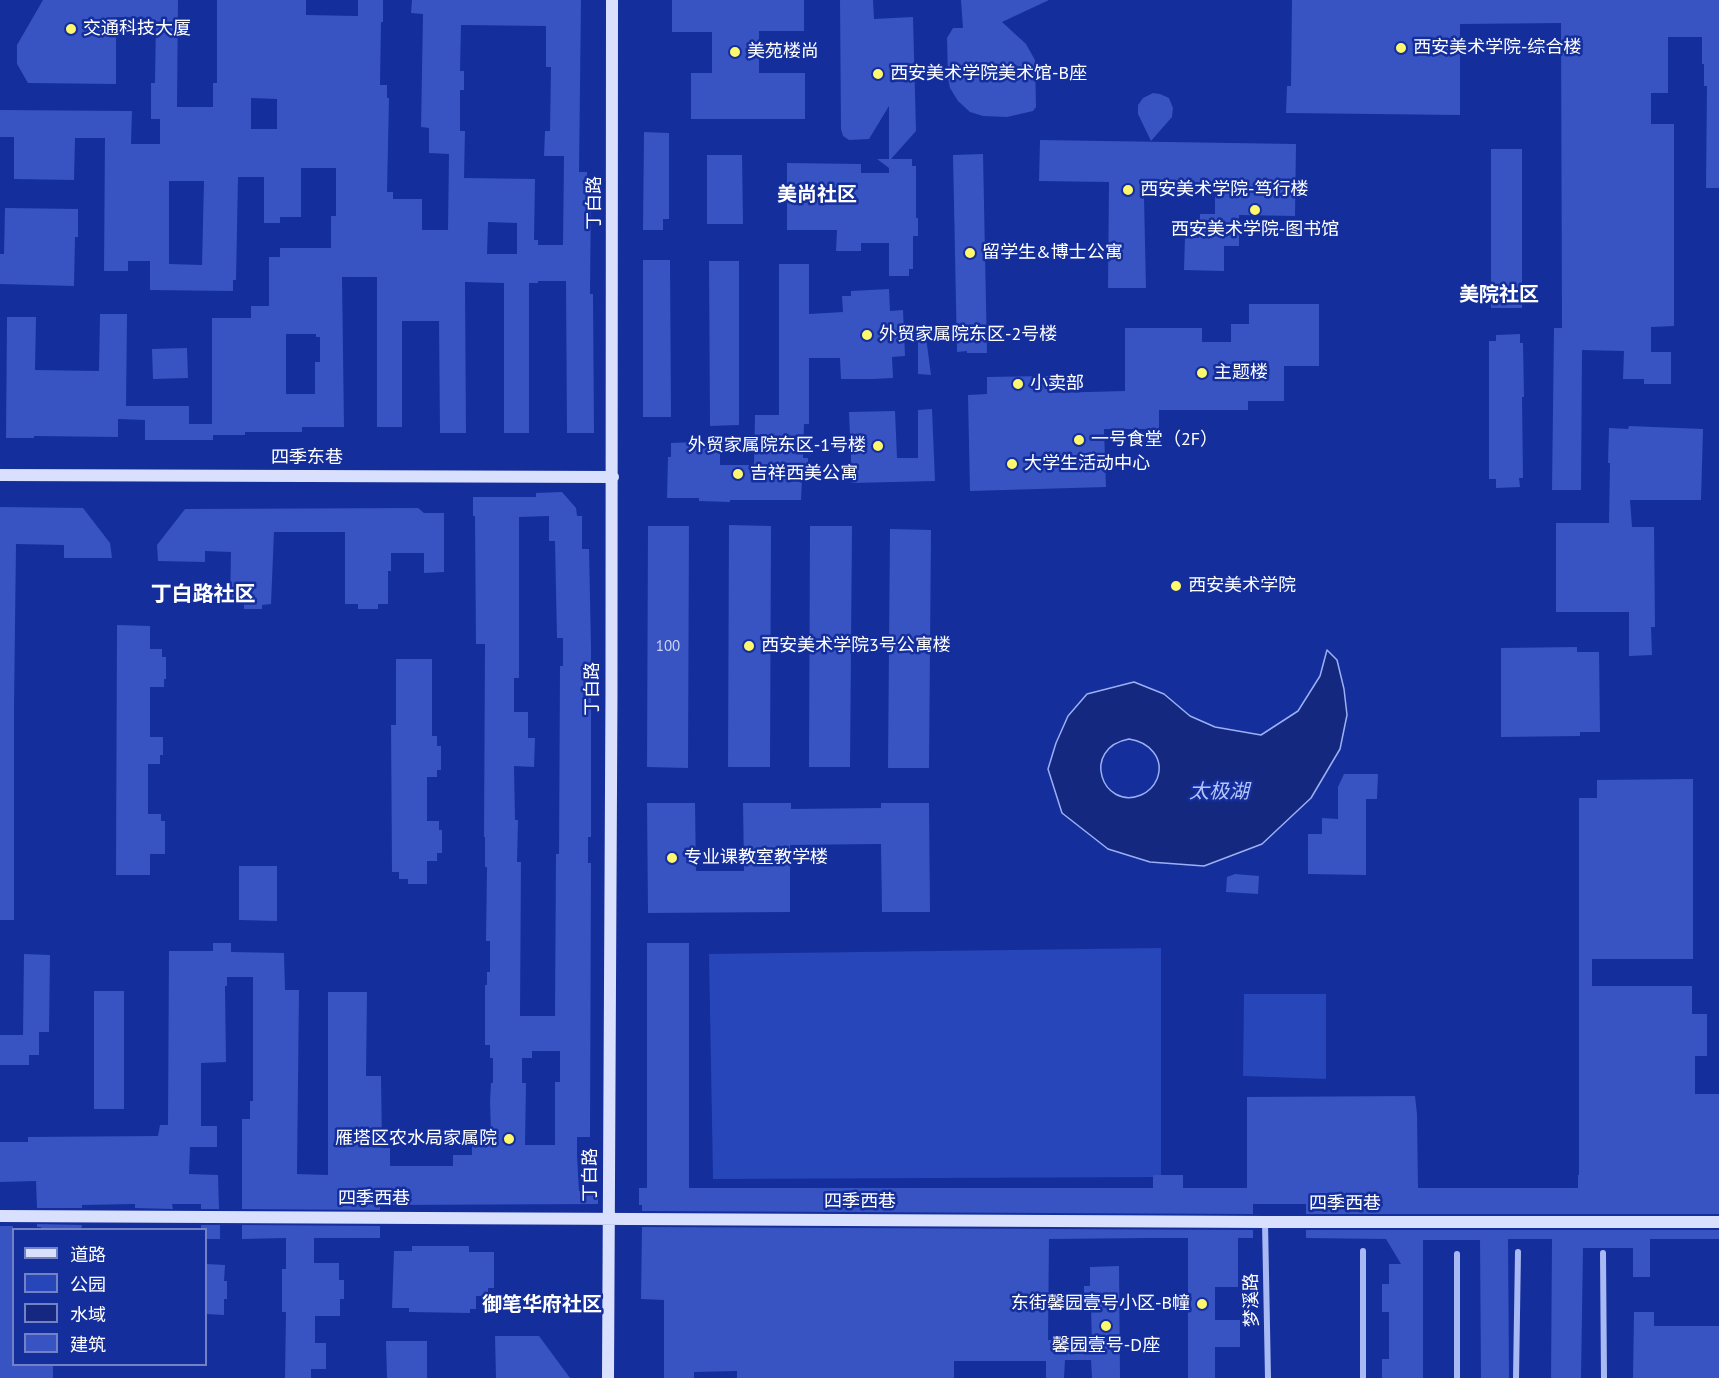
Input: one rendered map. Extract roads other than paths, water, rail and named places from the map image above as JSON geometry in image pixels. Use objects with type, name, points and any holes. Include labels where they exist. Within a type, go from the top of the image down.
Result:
[{"type":"street","name":"丁白路","points":[[608,1378],[613,477],[612,0]]},
{"type":"street","name":"四季东巷","points":[[0,476],[613,477]]},
{"type":"street","name":"四季西巷","points":[[0,1216],[1719,1221]]},
{"type":"street","name":"梦溪路","points":[[1265,1221],[1268,1378]]},
{"type":"street","points":[[1363,1378],[1364,1251]]},
{"type":"street","points":[[1516,1378],[1518,1252]]},
{"type":"street","points":[[1603,1253],[1604,1378]]},
{"type":"street","points":[[1457,1254],[1457,1378]]},
{"type":"water","name":"太极湖","points":[[1327,650],[1337,660],[1344,689],[1347,715],[1340,749],[1311,798],[1262,844],[1204,866],[1150,862],[1108,849],[1062,813],[1048,769],[1068,716],[1087,694],[1134,682],[1164,694],[1190,716],[1215,727],[1261,735],[1298,711],[1320,676]],"holes":[[[1129,739],[1149,747],[1153,752],[1159,764],[1159,771],[1156,782],[1148,790],[1141,795],[1127,798],[1107,787],[1102,776],[1101,765],[1105,754],[1114,745]]]},
{"type":"place","name":"交通科技大厦","points":[[71,29]]},
{"type":"place","name":"西安美术学院-综合楼","points":[[1401,48]]},
{"type":"place","name":"美苑楼尚","points":[[735,52]]},
{"type":"place","name":"西安美术学院美术馆-B座","points":[[878,74]]},
{"type":"place","name":"西安美术学院-笃行楼","points":[[1128,190]]},
{"type":"place","name":"西安美术学院-图书馆","points":[[1255,210]]},
{"type":"place","name":"留学生&博士公寓","points":[[970,253]]},
{"type":"place","name":"外贸家属院东区-2号楼","points":[[867,335]]},
{"type":"place","name":"主题楼","points":[[1202,373]]},
{"type":"place","name":"小卖部","points":[[1018,384]]},
{"type":"place","name":"一号食堂（2F）","points":[[1079,440]]},
{"type":"place","name":"外贸家属院东区-1号楼","points":[[878,446]]},
{"type":"place","name":"大学生活动中心","points":[[1012,464]]},
{"type":"place","name":"吉祥西美公寓","points":[[738,474]]},
{"type":"place","name":"西安美术学院","points":[[1176,586]]},
{"type":"place","name":"西安美术学院3号公寓楼","points":[[749,646]]},
{"type":"place","name":"专业课教室教学楼","points":[[672,858]]},
{"type":"place","name":"雁塔区农水局家属院","points":[[509,1139]]},
{"type":"place","name":"东街馨园壹号小区-B幢","points":[[1202,1304]]},
{"type":"place","name":"馨园壹号-D座","points":[[1106,1326]]},
{"type":"district","name":"美尚社区","points":[[817,195]]},
{"type":"district","name":"美院社区","points":[[1499,295]]},
{"type":"district","name":"丁白路社区","points":[[203,595]]},
{"type":"district","name":"御笔华府社区","points":[[542,1305]]}]
